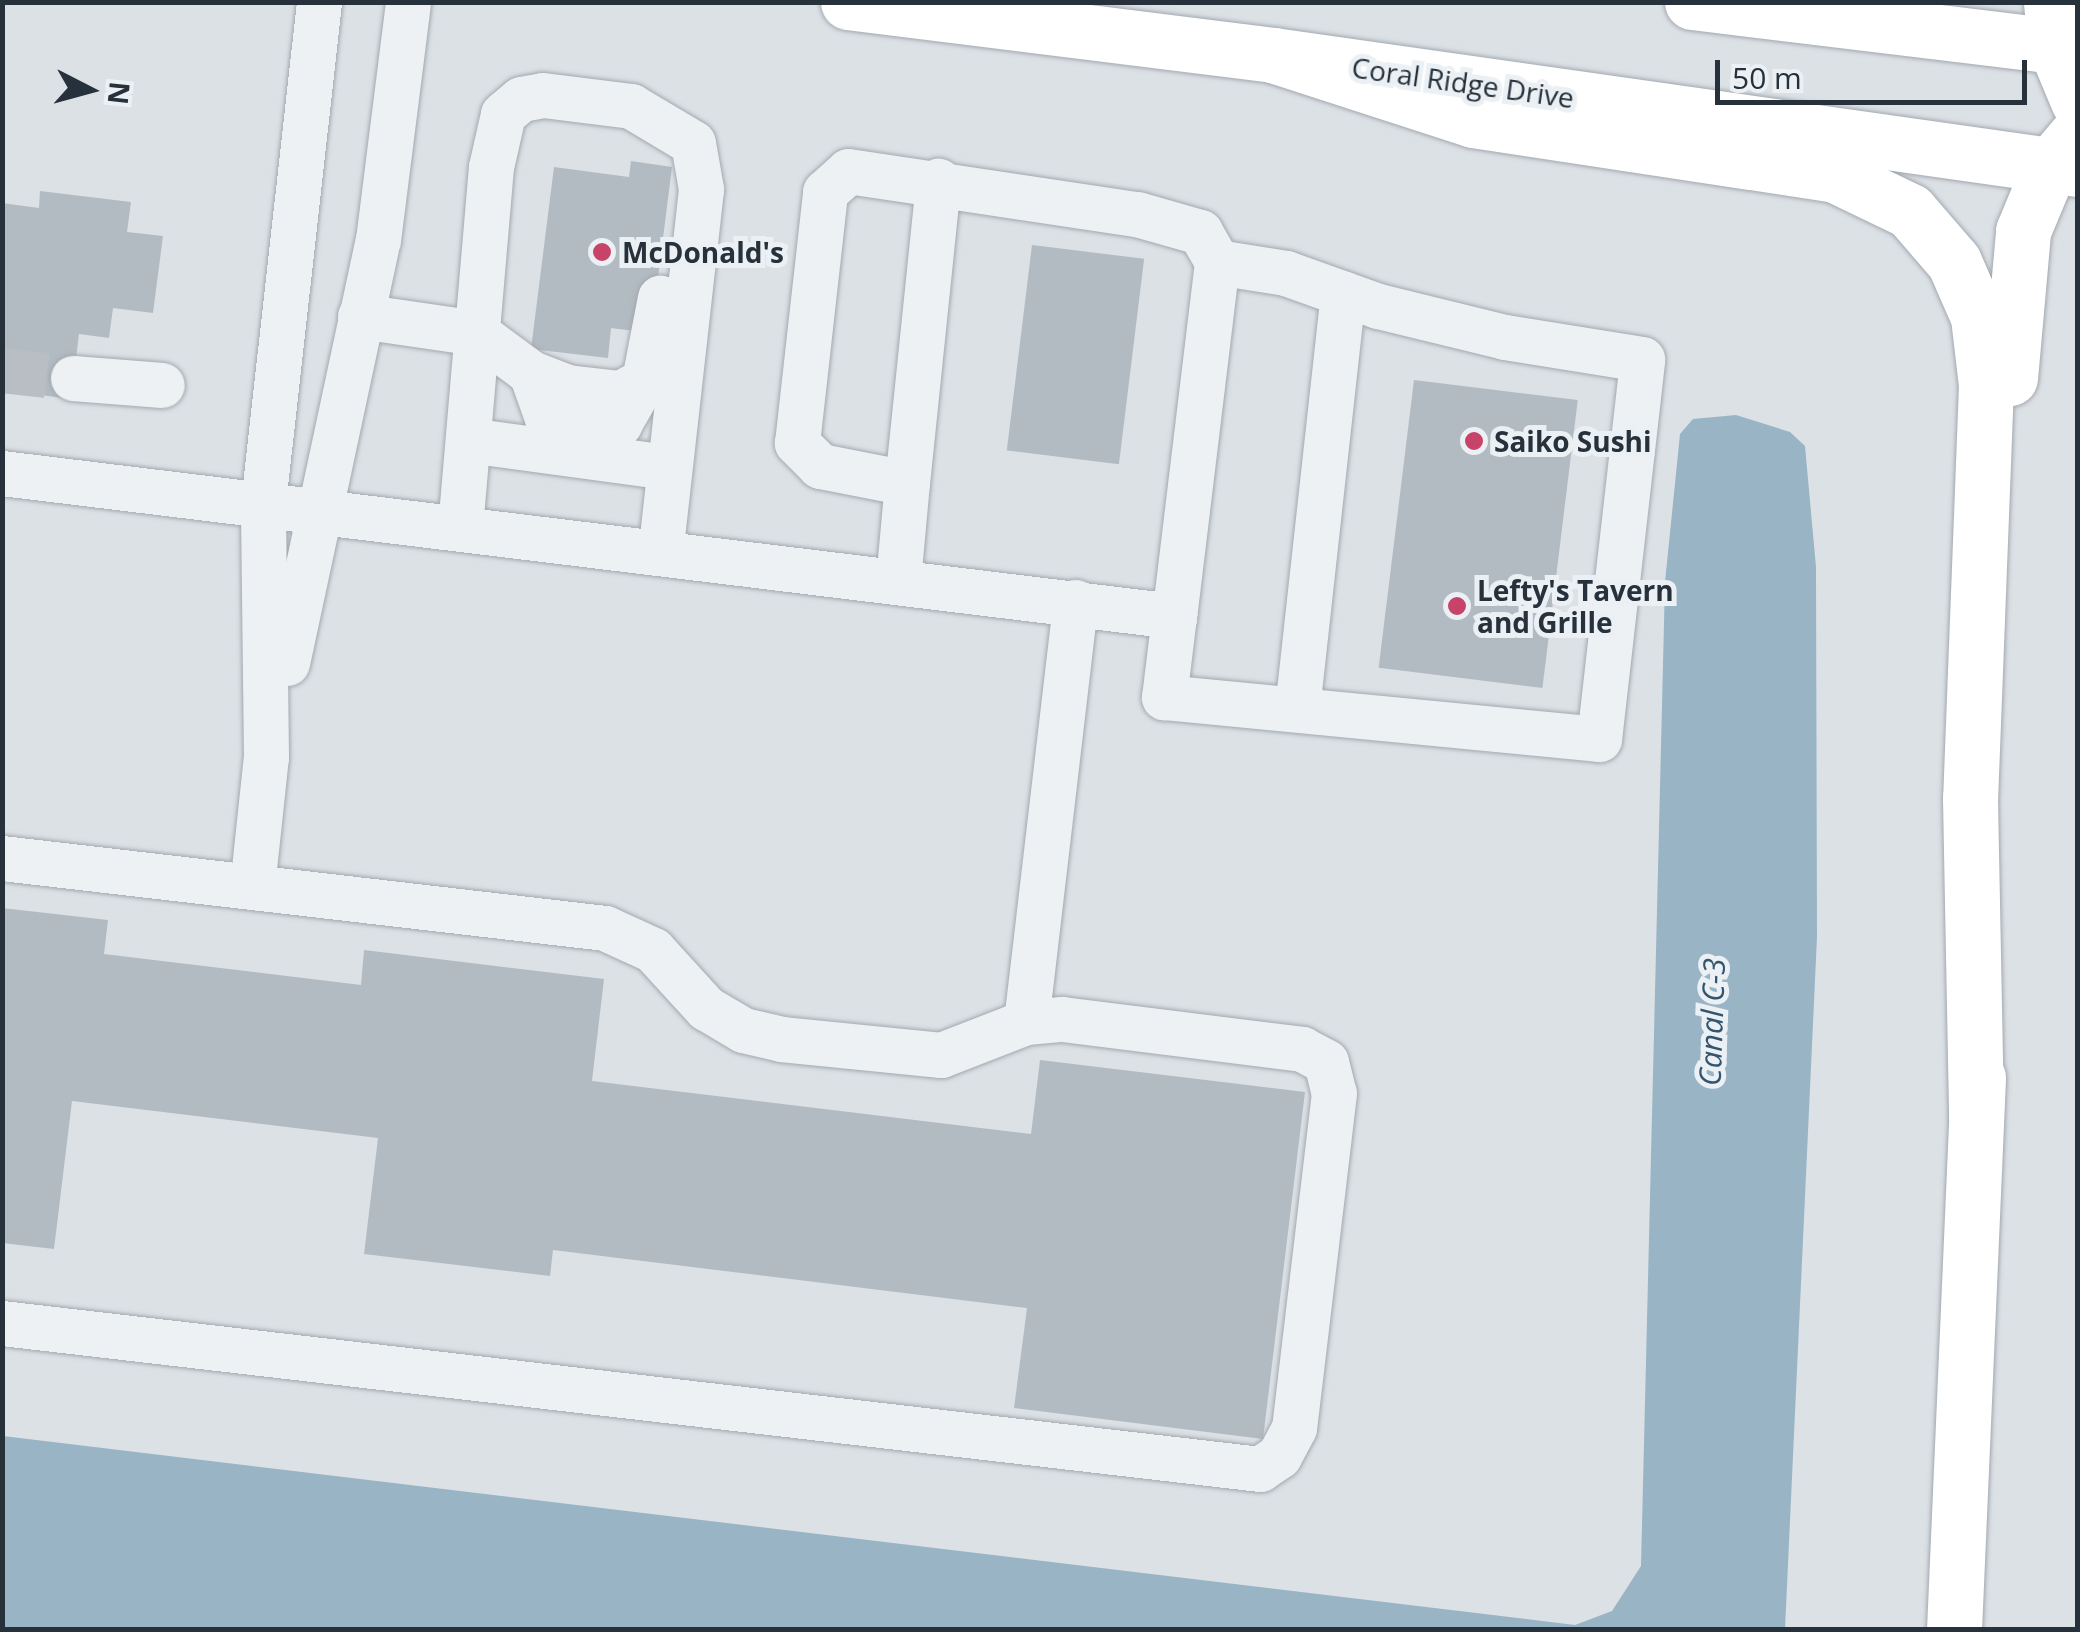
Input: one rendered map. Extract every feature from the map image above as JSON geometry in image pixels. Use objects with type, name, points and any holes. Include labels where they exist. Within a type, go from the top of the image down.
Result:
[{"type":"main road","name":"Coral Ridge Drive","points":[[848,2],[2068,156]]},
{"type":"main road","points":[[1692,2],[2061,33],[2078,101]]},
{"type":"main road","points":[[1273,55],[1472,120],[1860,182],[1910,211],[1954,262],[1978,317],[1986,385],[1970,798],[1976,1116]]},
{"type":"main road","points":[[1954,1630],[2017,262],[2032,200],[2068,156]]},
{"type":"lane","points":[[252,887],[266,757],[264,502],[319,2]]},
{"type":"lane","points":[[266,757],[378,240],[408,2]]},
{"type":"lane","points":[[460,528],[491,167],[503,114],[521,99],[542,95],[631,106],[693,143],[701,189],[660,552]]},
{"type":"lane","points":[[360,316],[477,334],[531,373],[567,387],[620,393],[644,380],[656,338],[679,132]]},
{"type":"lane","points":[[907,483],[820,466],[797,443],[825,192],[848,172],[938,182],[1137,214],[1200,232],[1217,262],[1164,696],[1599,739],[1642,359],[1505,336],[1344,294],[1286,273],[1217,262]]},
{"type":"lane","points":[[898,580],[938,182]]},
{"type":"lane","points":[[1297,709],[1344,294]]},
{"type":"lane","points":[[73,378],[162,384]]},
{"type":"lane","points":[[468,440],[670,467]]},
{"type":"lane","points":[[2,473],[1174,616]]},
{"type":"lane","points":[[1026,1022],[1076,602]]},
{"type":"lane","points":[[2,858],[605,928],[654,950],[706,1008],[743,1030],[782,1039],[942,1055],[1026,1022],[1062,1019],[1302,1049],[1326,1062],[1334,1093],[1294,1428],[1279,1456],[1260,1468],[2,1322]]},
{"type":"water","name":"Canal C-3","points":[[1736,415],[1790,432],[1805,446],[1816,567],[1817,937],[1785,1629],[3,1629],[3,1436],[1575,1625],[1612,1611],[1641,1566],[1665,582],[1680,434],[1693,419]]},
{"type":"building","name":"McDonald's","points":[[631,161],[672,167],[651,333],[611,328],[608,358],[531,349],[554,167],[629,177]]},
{"type":"building","points":[[40,191],[131,202],[127,232],[163,236],[153,313],[113,308],[109,338],[79,334],[71,399],[2,390],[2,203],[39,208]]},
{"type":"building","points":[[1032,245],[1144,259],[1119,464],[1007,450]]},
{"type":"building","points":[[1414,380],[1578,400],[1542,688],[1379,668]]},
{"type":"building","points":[[2,908],[108,920],[104,954],[361,985],[364,950],[604,979],[592,1081],[1031,1134],[1040,1060],[1305,1092],[1263,1439],[1014,1408],[1027,1308],[553,1250],[550,1276],[364,1254],[378,1138],[72,1101],[54,1249],[2,1243]]},
{"type":"tunnel","points":[[2,370],[73,378]]},
{"type":"place","name":"McDonald's","points":[[602,252]]},
{"type":"place","name":"Saiko Sushi","points":[[1474,441]]},
{"type":"place","name":"Lefty's Tavern and Grille","points":[[1457,606]]}]
